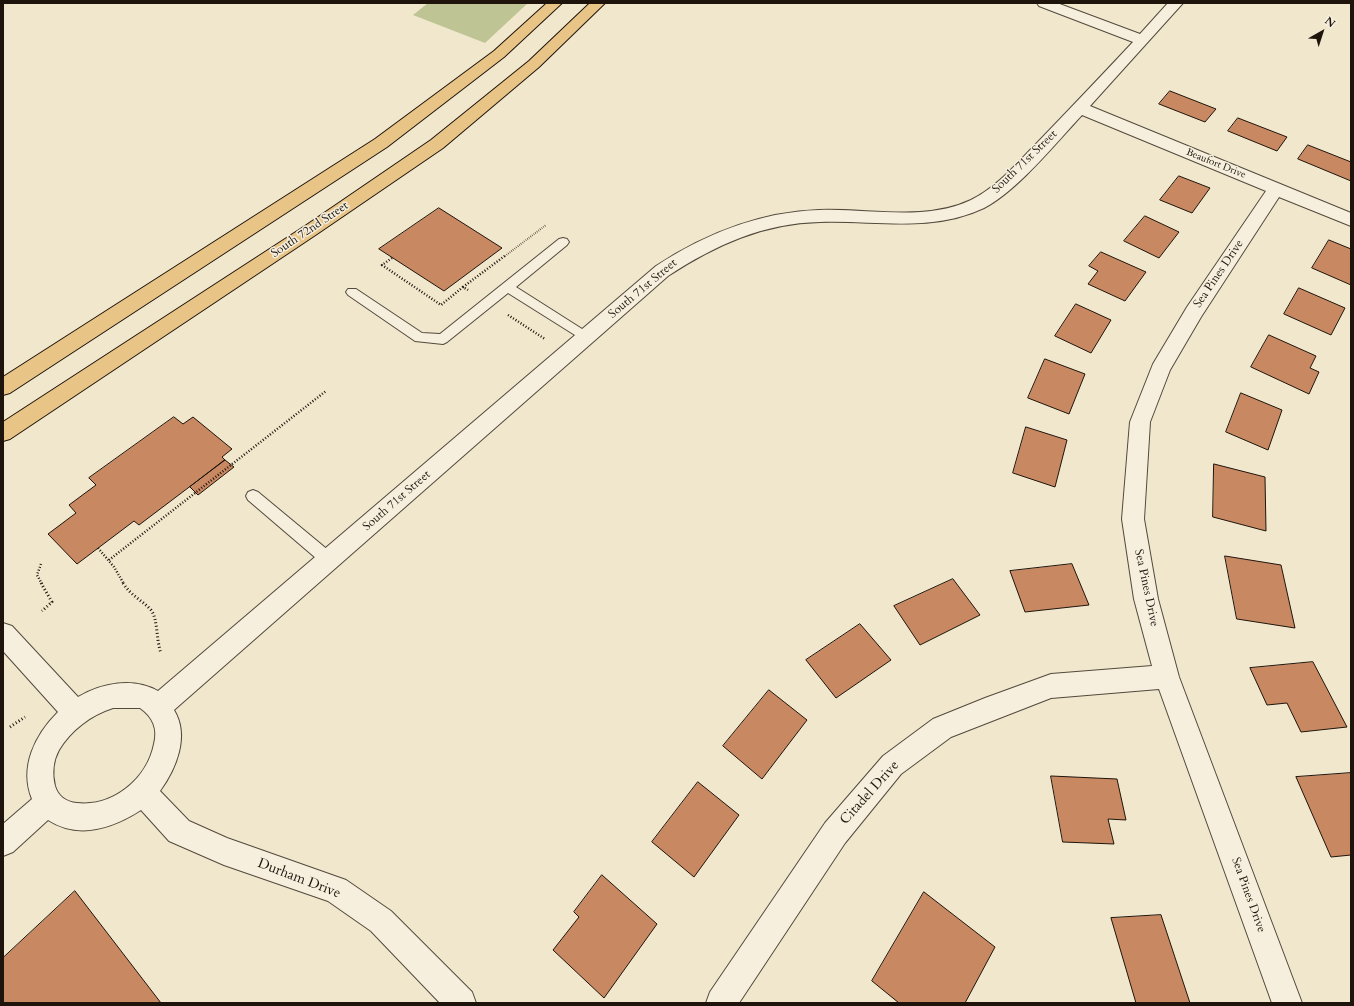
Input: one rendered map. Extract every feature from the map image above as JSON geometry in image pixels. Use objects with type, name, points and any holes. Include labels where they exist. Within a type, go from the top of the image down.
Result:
[{"type":"main road","points":[[3,387],[381,143],[493,59],[555,3]]},
{"type":"main road","name":"South 72nd Street","points":[[3,433],[312,230],[437,144],[472,117],[534,64],[598,3]]},
{"type":"street","points":[[1044,3],[1142,40]]},
{"type":"street","name":"South 71st Street","points":[[159,707],[662,271],[705,244],[730,233],[761,223],[791,218],[820,216],[915,218],[950,213],[977,204],[999,190],[1080,108],[1176,3]]},
{"type":"street","name":"Beaufort Drive","points":[[1080,108],[1351,220]]},
{"type":"street","name":"Sea Pines Drive","points":[[1276,189],[1186,325],[1160,369],[1140,422],[1133,519],[1146,599],[1167,677],[1287,1003]]},
{"type":"street","points":[[3,634],[75,713]]},
{"type":"street","name":"Citadel Drive","points":[[722,1003],[835,833],[892,765],[942,728],[985,710],[1051,686],[1167,677]]},
{"type":"street","points":[[113,696],[140,696],[159,707],[169,729],[168,751],[158,774],[143,792],[118,809],[90,818],[67,816],[48,803],[40,784],[40,764],[54,734],[75,713],[94,701],[113,696]]},
{"type":"street","name":"Durham Drive","points":[[143,792],[179,831],[224,851],[336,890],[380,921],[461,1003]]},
{"type":"street","points":[[3,842],[48,803]]},
{"type":"lane","points":[[352,292],[419,338],[443,339],[563,242]]},
{"type":"lane","points":[[507,287],[586,337]]},
{"type":"lane","points":[[253,496],[329,560]]},
{"type":"path","points":[[392,258],[382,265],[441,305],[546,225]]},
{"type":"path","points":[[463,288],[468,291]]},
{"type":"path","points":[[508,315],[548,342]]},
{"type":"path","points":[[109,560],[326,391]]},
{"type":"path","points":[[98,548],[109,560],[125,586],[150,610],[156,622],[157,642],[161,653]]},
{"type":"path","points":[[41,564],[37,575],[52,602],[42,611]]},
{"type":"path","points":[[10,728],[24,717]]},
{"type":"green space","points":[[428,3],[528,3],[485,43],[413,15]]},
{"type":"building","points":[[1170,91],[1216,109],[1205,122],[1159,104]]},
{"type":"building","points":[[1238,118],[1287,137],[1277,151],[1228,131]]},
{"type":"building","points":[[1308,145],[1351,162],[1351,181],[1298,159]]},
{"type":"building","points":[[1179,176],[1210,188],[1192,213],[1160,200]]},
{"type":"building","points":[[439,208],[502,248],[444,291],[379,249]]},
{"type":"building","points":[[1145,216],[1179,232],[1159,258],[1124,241]]},
{"type":"building","points":[[1329,240],[1351,249],[1351,285],[1312,268]]},
{"type":"building","points":[[1101,252],[1146,272],[1125,301],[1088,284],[1098,271],[1089,266]]},
{"type":"building","points":[[1299,288],[1345,308],[1331,335],[1284,314]]},
{"type":"building","points":[[1076,304],[1111,320],[1091,353],[1055,336]]},
{"type":"building","points":[[1269,335],[1316,356],[1310,368],[1319,372],[1309,394],[1251,367]]},
{"type":"building","points":[[1045,359],[1085,374],[1069,414],[1028,398]]},
{"type":"building","points":[[1241,393],[1282,410],[1268,450],[1226,432]]},
{"type":"building","points":[[174,417],[183,424],[193,417],[232,449],[222,457],[225,460],[139,525],[134,521],[77,564],[48,534],[76,513],[69,505],[96,485],[89,478]]},
{"type":"building","points":[[1026,427],[1067,440],[1055,487],[1013,473]]},
{"type":"building","points":[[225,460],[234,467],[198,495],[190,487]]},
{"type":"building","points":[[1214,464],[1265,477],[1266,531],[1213,517]]},
{"type":"building","points":[[1225,556],[1281,565],[1295,628],[1237,619]]},
{"type":"building","points":[[1072,564],[1089,605],[1025,612],[1010,571]]},
{"type":"building","points":[[953,579],[980,615],[920,645],[894,606]]},
{"type":"building","points":[[860,624],[891,660],[836,698],[806,660]]},
{"type":"building","points":[[1313,662],[1347,727],[1301,732],[1287,703],[1267,705],[1250,668]]},
{"type":"building","points":[[769,690],[807,720],[762,779],[723,746]]},
{"type":"building","points":[[1351,773],[1351,855],[1331,857],[1296,777]]},
{"type":"building","points":[[1051,776],[1117,779],[1126,820],[1108,819],[1114,844],[1063,842]]},
{"type":"building","points":[[698,782],[739,815],[694,877],[652,842]]},
{"type":"building","points":[[602,875],[657,924],[604,998],[553,950],[579,917],[574,912]]},
{"type":"building","points":[[75,891],[161,1003],[3,1003],[3,958]]},
{"type":"building","points":[[924,892],[995,947],[965,1003],[899,1003],[872,981]]},
{"type":"building","points":[[1161,915],[1190,1003],[1136,1003],[1111,918]]}]
